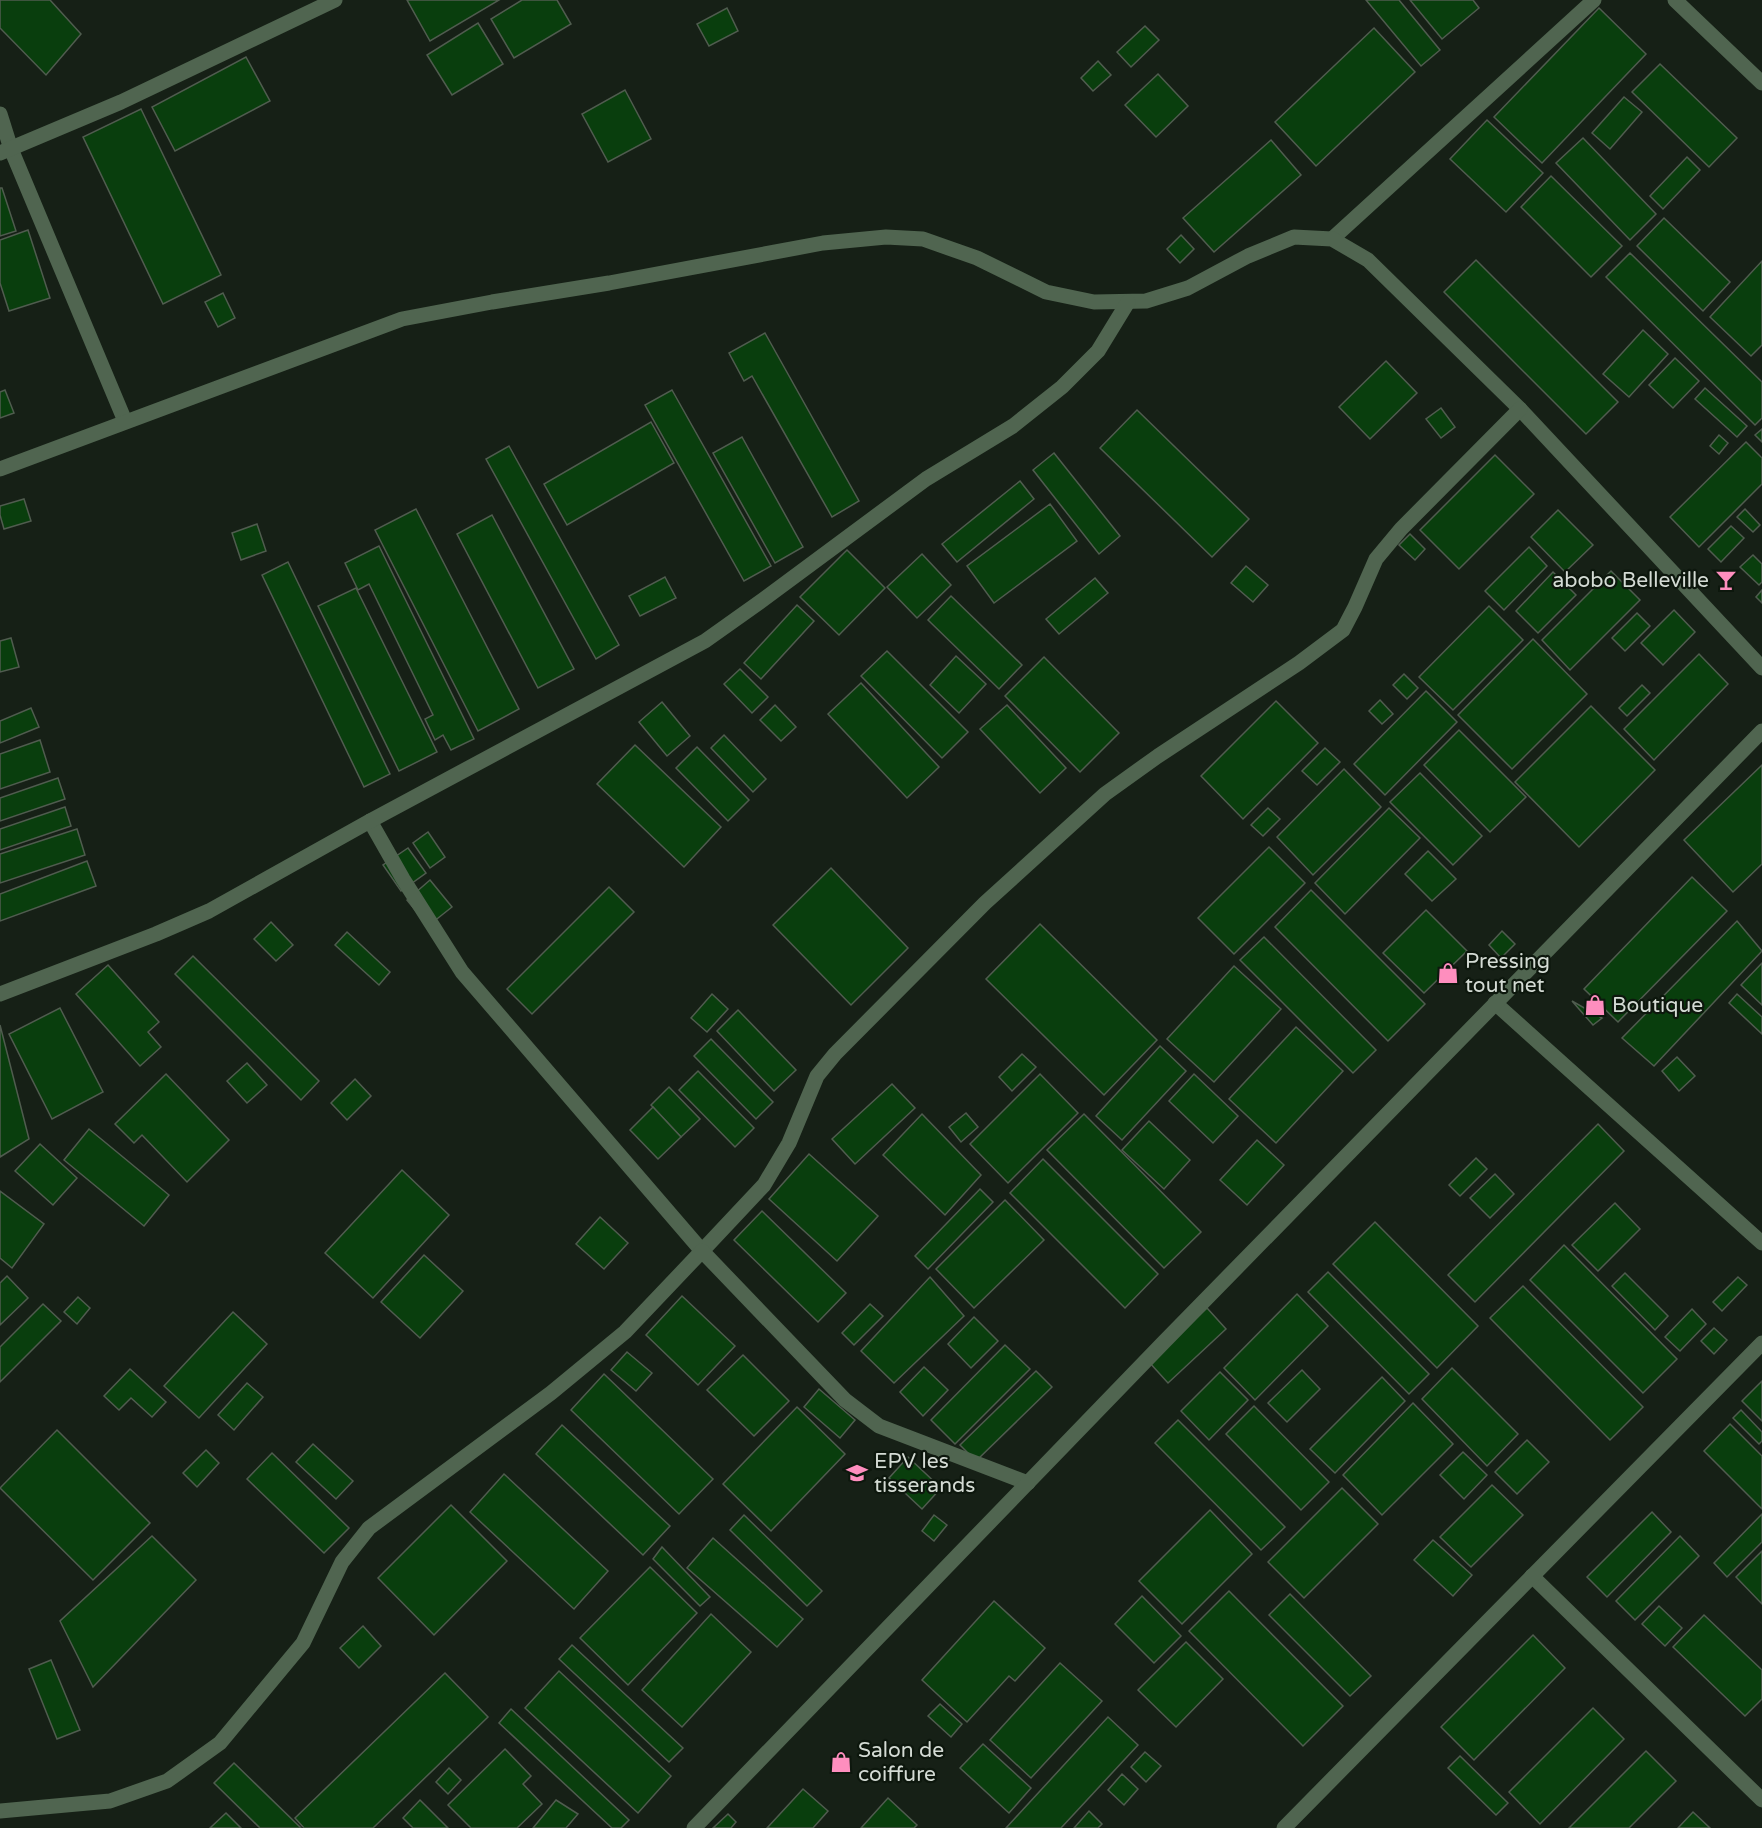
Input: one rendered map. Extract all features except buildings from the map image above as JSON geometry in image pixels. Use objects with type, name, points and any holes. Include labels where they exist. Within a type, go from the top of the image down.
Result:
[{"type":"street","points":[[6,151],[121,102],[335,0]]},
{"type":"street","points":[[1332,239],[1594,0]]},
{"type":"street","points":[[1675,0],[1762,83]]},
{"type":"street","points":[[0,114],[6,151],[125,421]]},
{"type":"street","points":[[0,469],[402,319],[823,243],[886,237],[923,239],[976,258],[1046,292],[1094,302],[1128,302],[1146,301],[1188,288],[1248,256],[1294,237],[1332,239],[1368,260],[1520,409],[1762,668]]},
{"type":"street","points":[[0,993],[156,934],[209,911],[370,821],[705,641],[926,479],[1014,426],[1062,387],[1098,351],[1128,302]]},
{"type":"street","points":[[0,1810],[110,1801],[167,1781],[220,1743],[303,1642],[342,1562],[369,1528],[496,1434],[625,1332],[764,1185],[789,1143],[817,1076],[835,1054],[985,903],[1105,794],[1158,756],[1299,663],[1342,630],[1355,608],[1376,559],[1401,529],[1520,409]]},
{"type":"street","points":[[694,1828],[1028,1482],[1762,731]]},
{"type":"street","points":[[370,821],[403,879],[462,972],[702,1251],[845,1400],[879,1426],[1028,1482]]},
{"type":"street","points":[[1495,1003],[1762,1243]]},
{"type":"street","points":[[1284,1828],[1762,1343]]},
{"type":"street","points":[[1532,1576],[1762,1800]]},
{"type":"place","name":"abobo Belleville","points":[[1726,580]]},
{"type":"place","name":"Pressing tout net","points":[[1448,973]]},
{"type":"place","name":"Boutique","points":[[1595,1005]]},
{"type":"place","name":"EPV les tisserands","points":[[857,1473]]},
{"type":"place","name":"Salon de coiffure","points":[[841,1762]]}]
